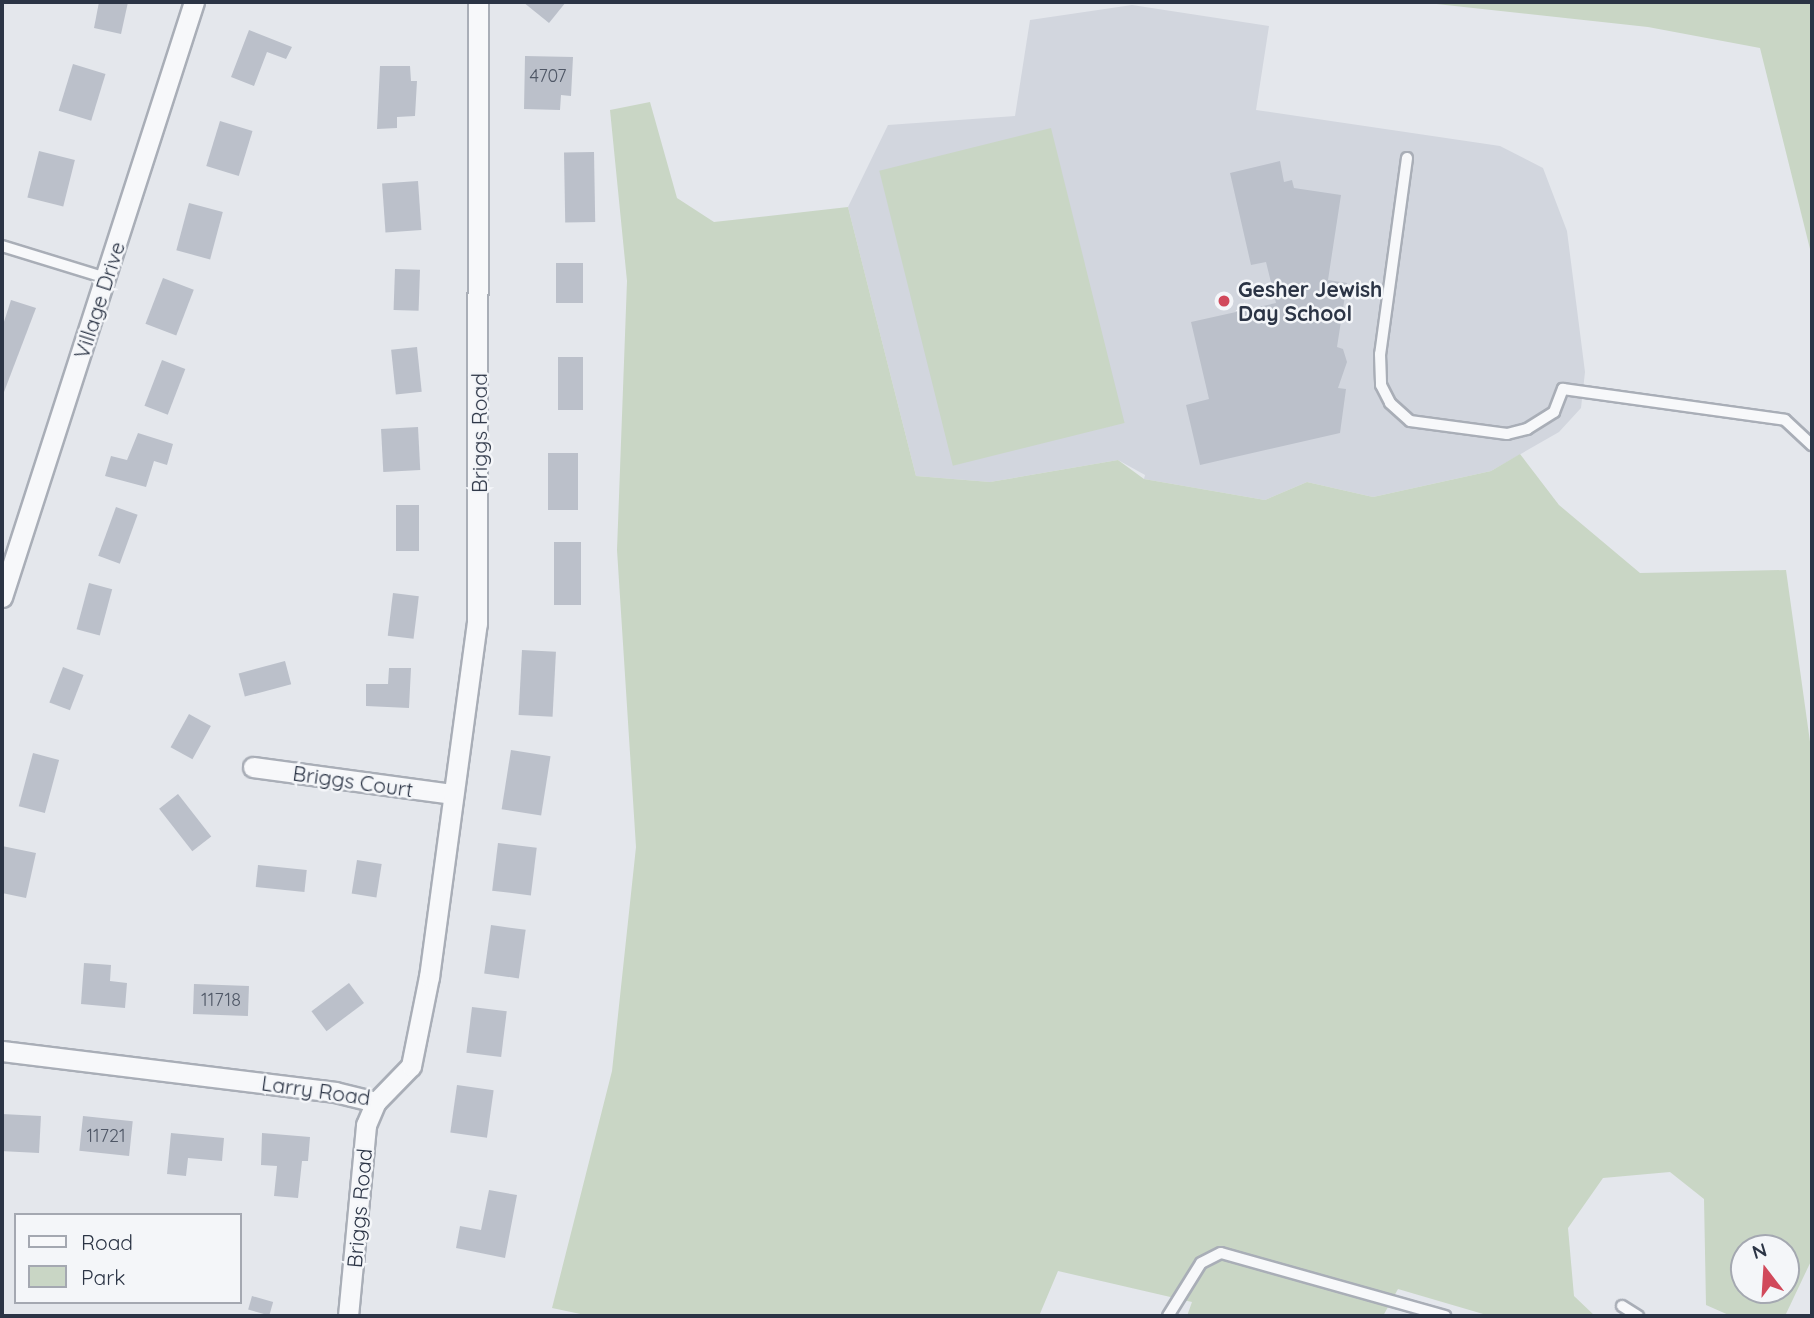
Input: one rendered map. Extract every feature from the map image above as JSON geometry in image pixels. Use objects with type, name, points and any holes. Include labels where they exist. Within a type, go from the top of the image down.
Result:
[{"type":"street","name":"Village Drive","points":[[2,597],[194,2]]},
{"type":"street","name":"Briggs Road","points":[[444,861],[479,582],[478,2]]},
{"type":"street","name":"Briggs Court","points":[[253,767],[453,794]]},
{"type":"street","name":"Larry Road","points":[[2,1051],[335,1092],[376,1102],[401,1079],[417,1049],[444,861]]},
{"type":"street","name":"Briggs Road","points":[[348,1316],[366,1125],[376,1102]]},
{"type":"lane","points":[[1407,158],[1380,354],[1381,385],[1390,403],[1410,421],[1507,434],[1527,429],[1554,412],[1563,389],[1784,419],[1812,446]]},
{"type":"lane","points":[[2,246],[106,278]]},
{"type":"lane","points":[[1168,1316],[1201,1263],[1221,1253],[1445,1316]]},
{"type":"lane","points":[[1622,1306],[1638,1316]]},
{"type":"shaded area","name":"Gesher Jewish Day School","points":[[1132,5],[1269,26],[1256,110],[1500,146],[1543,168],[1567,231],[1585,372],[1581,408],[1559,432],[1491,471],[1373,497],[1307,482],[1265,500],[1144,479],[1145,475],[1118,460],[990,482],[916,476],[848,207],[888,125],[1015,116],[1030,20]]},
{"type":"green space","points":[[1418,2],[1812,2],[1812,257],[1760,48],[1648,27]]},
{"type":"green space","points":[[650,102],[677,198],[714,222],[848,207],[916,476],[990,482],[1118,460],[1144,479],[1265,500],[1307,482],[1373,497],[1491,471],[1520,454],[1559,505],[1640,573],[1786,570],[1812,756],[1812,1259],[1800,1284],[1800,1234],[1730,1234],[1730,1304],[1791,1304],[1785,1316],[1731,1316],[1706,1305],[1704,1199],[1670,1172],[1603,1178],[1568,1228],[1574,1296],[1595,1316],[1490,1316],[1398,1289],[1383,1316],[1187,1316],[1192,1302],[1058,1271],[1039,1316],[590,1316],[552,1308],[612,1071],[636,847],[617,550],[627,281],[610,110]]},
{"type":"green space","points":[[1051,128],[1125,423],[953,466],[879,171]]},
{"type":"building","points":[[99,2],[128,2],[121,34],[94,28]]},
{"type":"building","points":[[523,2],[566,2],[549,23]]},
{"type":"building","points":[[249,30],[292,47],[286,59],[267,52],[254,86],[231,77]]},
{"type":"building","points":[[525,56],[573,57],[571,96],[561,95],[560,110],[524,109]]},
{"type":"building","points":[[73,64],[106,74],[91,121],[59,111]]},
{"type":"building","points":[[380,66],[410,66],[411,81],[417,81],[415,116],[397,117],[397,128],[377,129]]},
{"type":"building","points":[[220,121],[253,131],[239,176],[206,166]]},
{"type":"building","points":[[39,151],[75,160],[63,207],[27,198]]},
{"type":"building","points":[[594,152],[595,222],[565,223],[564,153]]},
{"type":"building","points":[[1280,161],[1284,182],[1292,180],[1294,188],[1341,195],[1328,280],[1347,283],[1337,347],[1343,349],[1347,362],[1338,388],[1346,389],[1340,433],[1200,465],[1186,405],[1209,399],[1191,322],[1276,303],[1266,262],[1251,265],[1230,173]]},
{"type":"building","points":[[418,181],[421,230],[386,232],[382,184]]},
{"type":"building","points":[[189,203],[223,212],[210,259],[176,250]]},
{"type":"building","points":[[556,263],[583,263],[583,303],[556,303]]},
{"type":"building","points":[[395,269],[420,270],[419,311],[394,310]]},
{"type":"building","points":[[163,278],[194,290],[176,336],[145,324]]},
{"type":"building","points":[[11,300],[36,308],[4,392],[2,328]]},
{"type":"building","points":[[417,347],[422,392],[396,394],[391,350]]},
{"type":"building","points":[[558,357],[583,357],[583,410],[558,410]]},
{"type":"building","points":[[162,360],[185,369],[168,415],[144,406]]},
{"type":"building","points":[[418,427],[420,470],[383,472],[381,429]]},
{"type":"building","points":[[138,433],[173,444],[167,465],[154,461],[146,487],[105,476],[111,456],[127,460]]},
{"type":"building","points":[[548,453],[578,453],[578,510],[548,510]]},
{"type":"building","points":[[396,505],[419,505],[419,551],[396,551]]},
{"type":"building","points":[[116,507],[138,515],[120,564],[98,556]]},
{"type":"building","points":[[554,542],[581,542],[581,605],[554,605]]},
{"type":"building","points":[[89,583],[112,589],[100,636],[77,629]]},
{"type":"building","points":[[393,593],[419,596],[414,639],[388,636]]},
{"type":"building","points":[[522,650],[556,652],[553,717],[519,715]]},
{"type":"building","points":[[285,661],[291,684],[245,697],[239,673]]},
{"type":"building","points":[[63,667],[84,675],[70,710],[49,702]]},
{"type":"building","points":[[389,668],[411,668],[409,708],[366,706],[366,684],[388,684]]},
{"type":"building","points":[[189,714],[211,726],[192,759],[171,747]]},
{"type":"building","points":[[511,750],[551,756],[541,816],[502,809]]},
{"type":"building","points":[[33,753],[59,760],[45,813],[19,806]]},
{"type":"building","points":[[178,794],[211,837],[192,851],[159,809]]},
{"type":"building","points":[[498,843],[537,848],[531,895],[492,891]]},
{"type":"building","points":[[2,846],[36,853],[26,898],[2,893]]},
{"type":"building","points":[[357,860],[382,864],[376,897],[352,894]]},
{"type":"building","points":[[258,865],[307,870],[304,892],[256,887]]},
{"type":"building","points":[[491,925],[526,930],[519,978],[484,974]]},
{"type":"building","points":[[84,963],[111,965],[110,981],[127,983],[125,1008],[81,1004]]},
{"type":"building","points":[[349,983],[364,1003],[327,1031],[311,1011]]},
{"type":"building","points":[[194,984],[249,986],[248,1016],[193,1014]]},
{"type":"building","points":[[472,1007],[507,1011],[501,1057],[466,1053]]},
{"type":"building","points":[[457,1085],[494,1090],[487,1138],[450,1133]]},
{"type":"building","points":[[2,1114],[41,1116],[39,1153],[2,1151]]},
{"type":"building","points":[[83,1116],[133,1121],[129,1156],[79,1151]]},
{"type":"building","points":[[171,1133],[224,1138],[222,1161],[188,1158],[186,1176],[167,1174]]},
{"type":"building","points":[[262,1133],[310,1137],[308,1161],[302,1161],[298,1198],[274,1196],[277,1166],[261,1165]]},
{"type":"building","points":[[489,1190],[517,1195],[505,1258],[456,1248],[460,1226],[481,1230]]},
{"type":"building","points":[[252,1296],[273,1302],[269,1316],[248,1309]]},
{"type":"place","name":"Gesher Jewish Day School","points":[[1224,301]]}]
